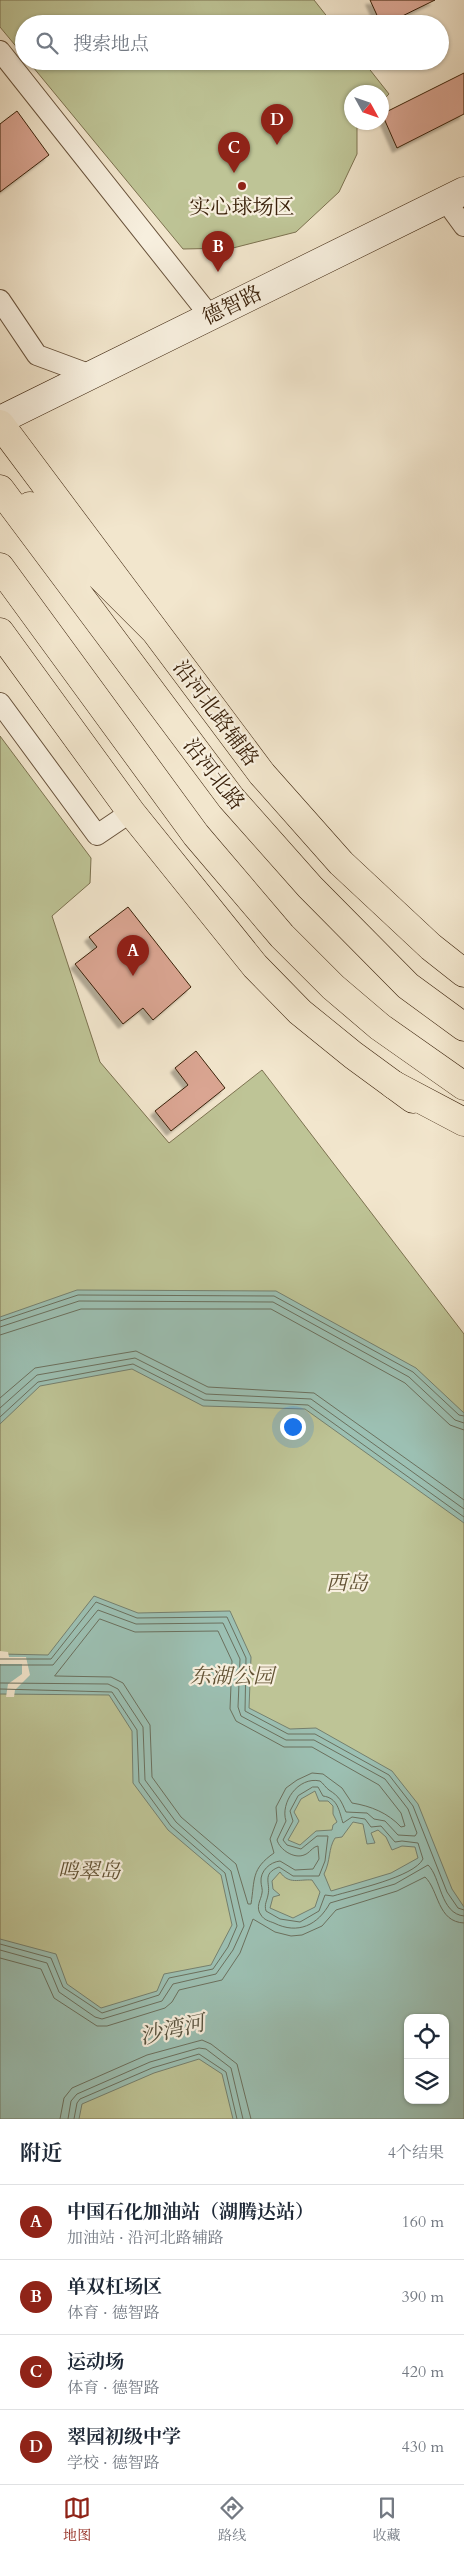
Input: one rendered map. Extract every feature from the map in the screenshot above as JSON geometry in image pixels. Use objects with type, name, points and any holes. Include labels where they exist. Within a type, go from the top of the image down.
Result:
[{"type":"main road","name":"沿河北路辅路","points":[[0,424],[262,774],[341,863],[431,947],[464,973]]},
{"type":"main road","points":[[0,476],[153,629]]},
{"type":"main road","name":"沿河北路","points":[[0,489],[231,798],[310,887],[408,986],[464,1027]]},
{"type":"main road","points":[[0,567],[196,835],[276,929],[333,987],[380,1027],[464,1086]]},
{"type":"main road","points":[[0,632],[131,812],[255,966],[300,1012],[394,1085],[464,1134]]},
{"type":"main road","points":[[394,1085],[464,1122]]},
{"type":"street","points":[[0,51],[15,70]]},
{"type":"street","points":[[15,70],[210,316]]},
{"type":"street","points":[[455,196],[464,226]]},
{"type":"street","name":"德智路","points":[[0,420],[455,196]]},
{"type":"street","points":[[0,300],[37,355],[91,375]]},
{"type":"street","points":[[0,703],[97,835],[131,812]]},
{"type":"green space","points":[[0,0],[314,0],[326,15],[15,15],[15,45],[0,27]]},
{"type":"green space","points":[[35,70],[370,70],[382,85],[344,85],[344,130],[357,130],[357,154],[339,192],[296,232],[233,248],[183,249]]},
{"type":"green space","name":"东湖公园","points":[[0,736],[91,858],[90,883],[52,916],[100,1062],[169,1143],[262,1070],[464,1334],[464,2119],[0,2119]]},
{"type":"water","points":[[77,1290],[276,1291],[416,1368],[464,1413],[464,1523],[305,1409],[203,1406],[132,1369],[40,1386],[0,1424],[0,1317]]},
{"type":"water","name":"沙湾河","points":[[94,1596],[138,1613],[230,1611],[251,1657],[249,1708],[290,1729],[316,1728],[392,1771],[418,1804],[452,1889],[464,1907],[464,2119],[233,2119],[222,2074],[199,2059],[154,2073],[82,2104],[79,2119],[0,2119],[0,1939],[56,1954],[67,1984],[101,2008],[157,1991],[164,1974],[211,1965],[232,1925],[221,1875],[168,1830],[133,1783],[132,1731],[109,1695],[0,1694],[0,1654],[48,1655]],"holes":[[[315,1791],[319,1801],[328,1801],[333,1806],[333,1814],[337,1822],[333,1825],[332,1830],[316,1831],[300,1845],[288,1840],[299,1821],[294,1812],[301,1799]],[[353,1822],[363,1824],[367,1844],[375,1843],[371,1833],[378,1830],[386,1837],[392,1850],[402,1846],[415,1847],[418,1858],[391,1873],[331,1891],[324,1874],[330,1851],[335,1838],[342,1837]],[[280,1872],[287,1879],[312,1880],[320,1892],[315,1907],[293,1918],[270,1908],[273,1897],[280,1895],[273,1889],[272,1881]]]},
{"type":"pier","points":[[0,1651],[8,1652],[9,1657],[26,1657],[30,1675],[15,1690],[14,1697],[6,1697],[8,1684],[22,1674],[22,1664],[0,1664]]},
{"type":"building","points":[[370,0],[435,0],[404,15],[377,15]]},
{"type":"building","points":[[464,73],[464,114],[397,148],[389,130],[389,110]]},
{"type":"building","points":[[17,111],[49,155],[0,192],[0,124]]},
{"type":"building","points":[[128,907],[191,987],[153,1020],[143,1008],[123,1024],[75,964],[97,947],[89,937]]},
{"type":"building","points":[[196,1051],[225,1088],[171,1131],[155,1111],[188,1085],[175,1068]]},
{"type":"place","name":"翠园初级中学","points":[[277,145]]},
{"type":"place","name":"运动场","points":[[234,173]]},
{"type":"place","name":"实心球场区","points":[[242,186]]},
{"type":"place","name":"单双杠场区","points":[[218,272]]},
{"type":"place","name":"中国石化加油站（湖腾达站）","points":[[133,976]]},
{"type":"park label","name":"西岛","points":[[347,1583]]},
{"type":"park label","name":"鸣翠岛","points":[[89,1871]]}]
